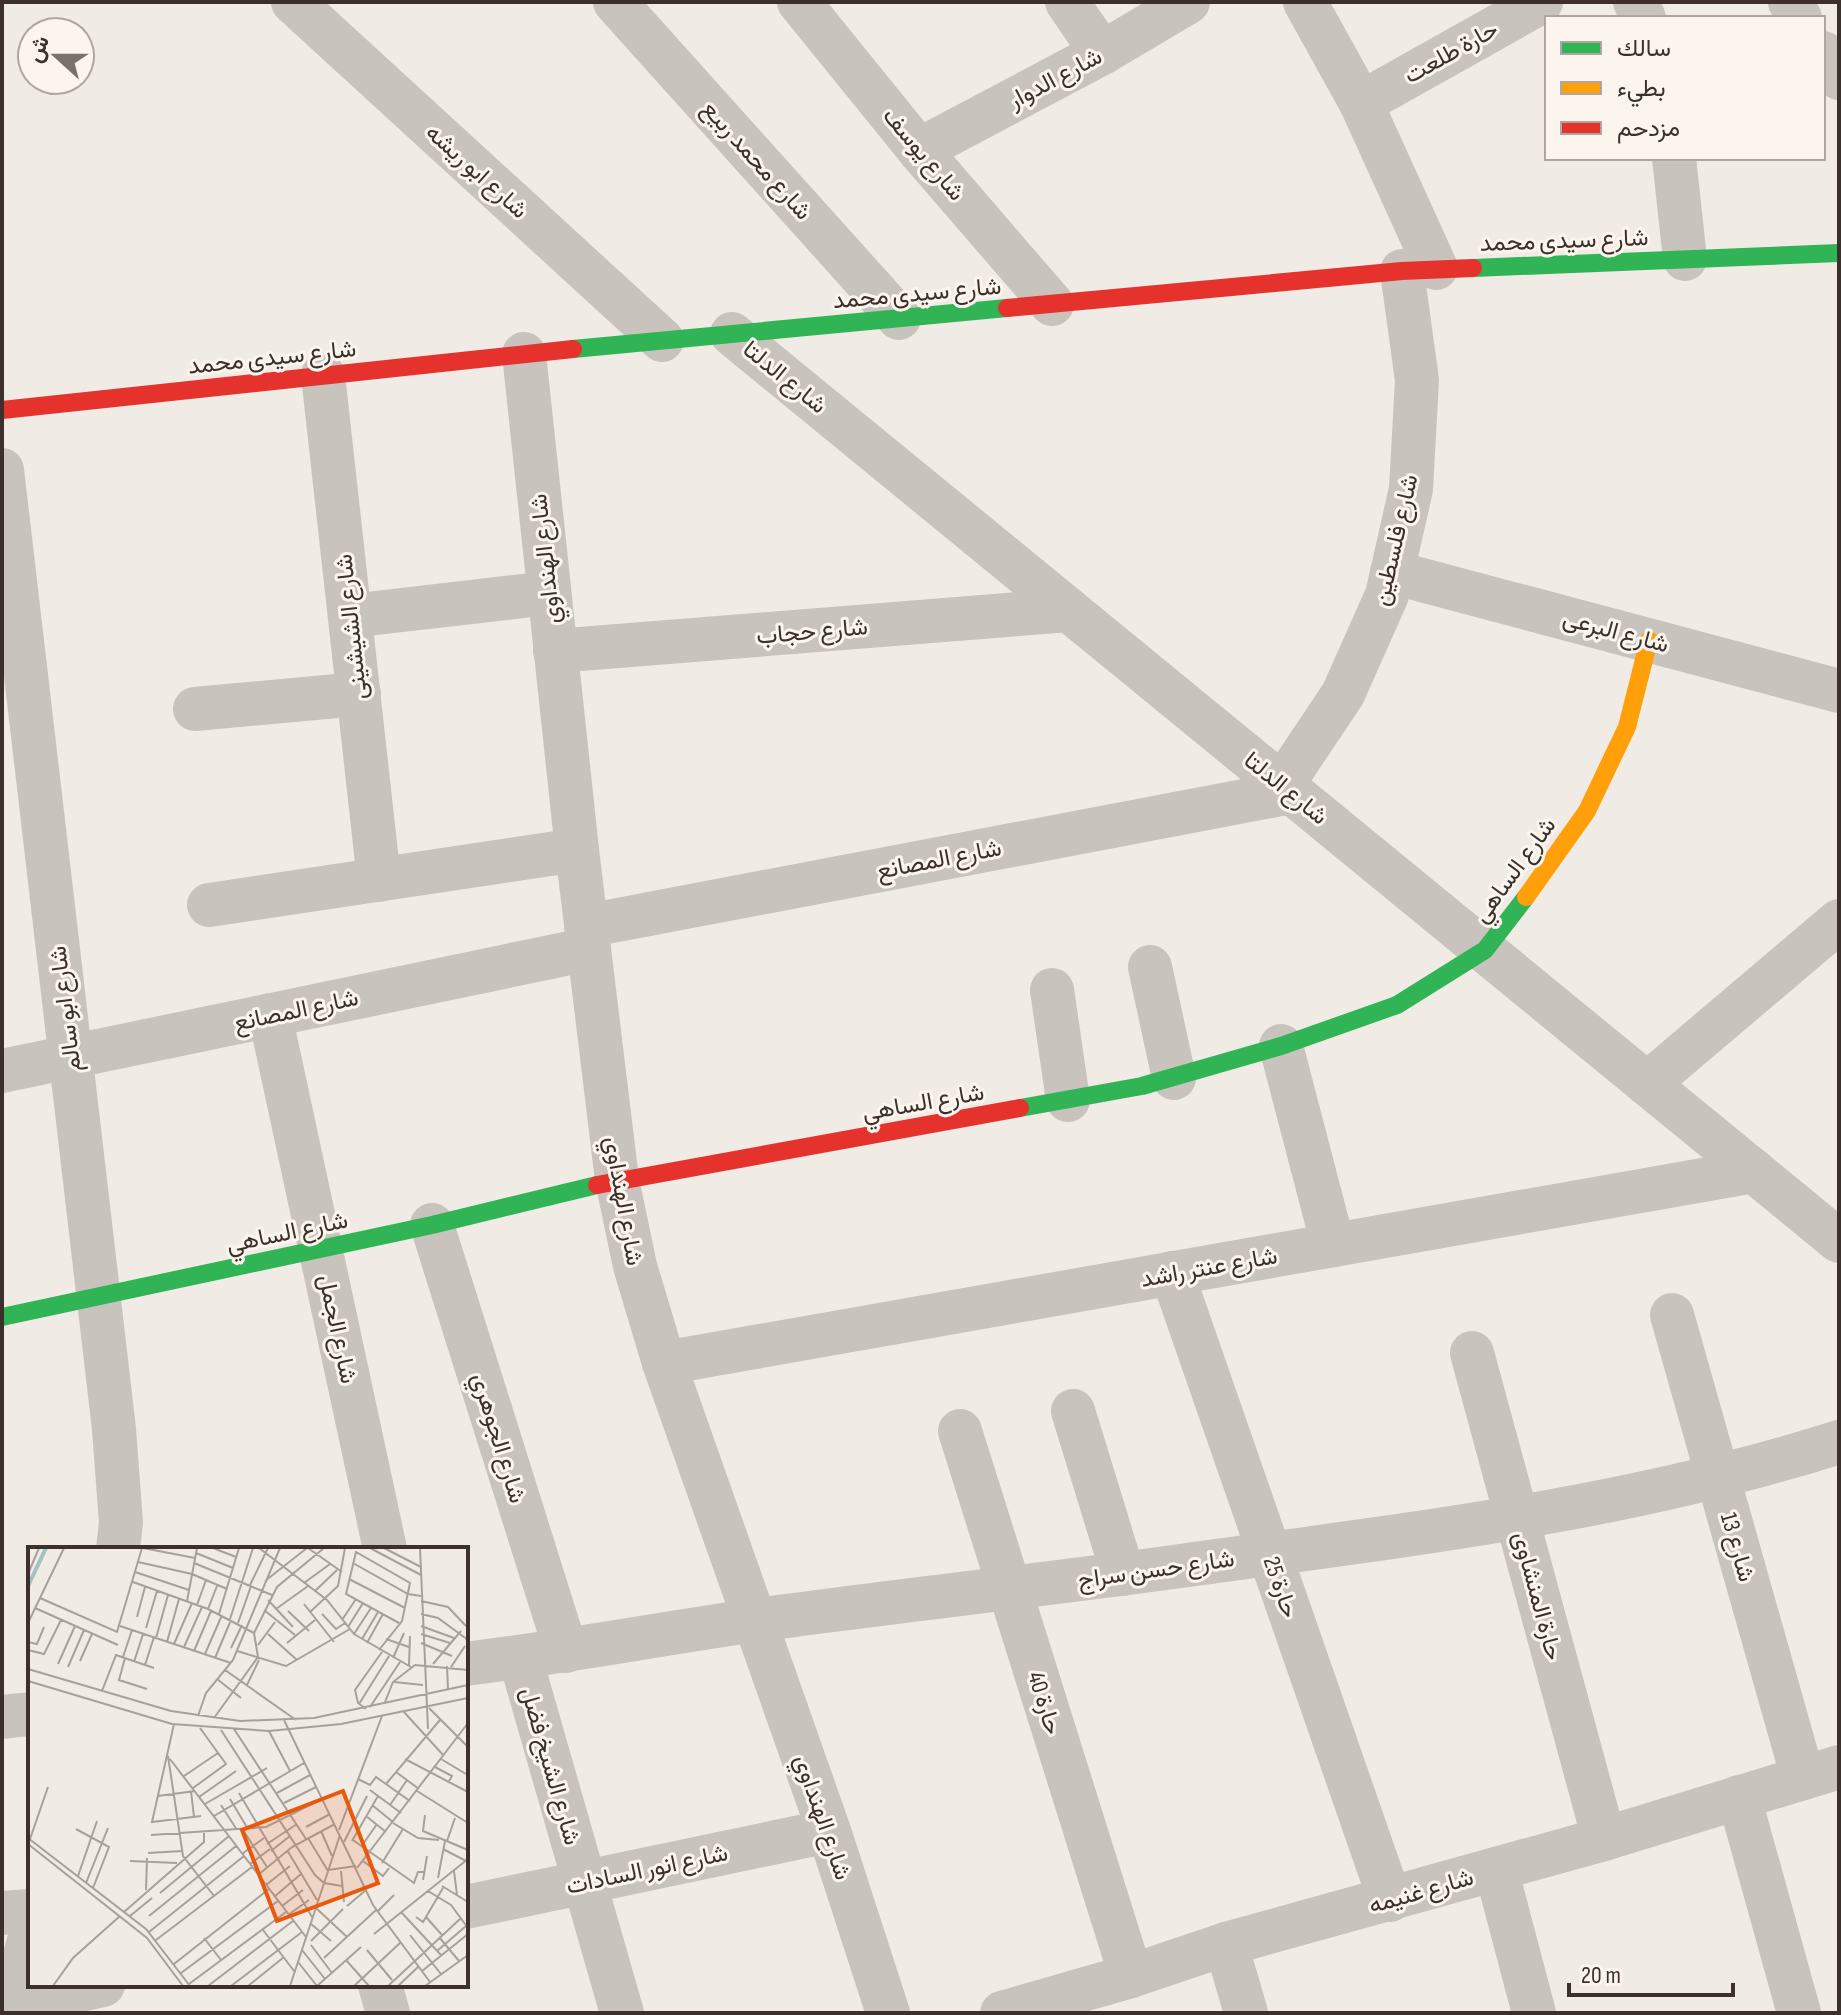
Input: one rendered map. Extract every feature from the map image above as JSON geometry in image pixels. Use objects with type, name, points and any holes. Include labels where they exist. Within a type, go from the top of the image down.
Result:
[{"type":"street","name":"شارع ابو ريشه","points":[[293,2],[662,340]]},
{"type":"street","name":"شارع محمد ربيع","points":[[615,2],[899,318]]},
{"type":"street","name":"شارع يوسف","points":[[799,2],[919,150],[1052,304]]},
{"type":"street","points":[[1067,2],[1102,53]]},
{"type":"street","name":"شارع الدوار","points":[[919,150],[1102,53],[1188,2]]},
{"type":"street","name":"شارع فلسطين","points":[[1286,788],[1343,694],[1387,595],[1411,489],[1417,380],[1419,270],[1361,103],[1305,2]]},
{"type":"street","name":"حارة طلعت","points":[[1361,103],[1541,2]]},
{"type":"street","points":[[1825,56],[1839,78]]},
{"type":"street","points":[[1674,160],[1685,259]]},
{"type":"street","name":"شارع سيدى محمد","points":[[2,410],[662,340],[1419,270],[1839,253]]},
{"type":"street","name":"شارع الدلتا","points":[[732,334],[1839,1241]]},
{"type":"street","name":"شارع الهنداوي","points":[[524,354],[577,850],[617,1180],[635,1266],[664,1363],[829,1831],[888,2013]]},
{"type":"street","name":"شارع الشيشينى","points":[[323,375],[379,880]]},
{"type":"street","name":"شارع ابو سالم","points":[[2,470],[114,1429],[121,1523],[118,1547]]},
{"type":"street","name":"شارع البرعى","points":[[1392,572],[1839,691]]},
{"type":"street","points":[[350,616],[549,593]]},
{"type":"street","name":"شارع حجاب","points":[[555,651],[1069,610]]},
{"type":"street","name":"شارع الساهي","points":[[2,1317],[320,1250],[617,1180],[1068,1100],[1174,1078],[1281,1046],[1397,1005],[1485,950],[1538,882],[1587,811],[1627,727],[1649,640]]},
{"type":"street","points":[[195,709],[359,694]]},
{"type":"street","name":"شارع المصانع","points":[[2,1071],[270,1015],[588,938],[1286,788]]},
{"type":"street","points":[[209,905],[577,850]]},
{"type":"street","points":[[1647,1084],[1839,921]]},
{"type":"street","points":[[1150,967],[1174,1078]]},
{"type":"street","points":[[1052,990],[1068,1100]]},
{"type":"street","name":"شارع الجمل","points":[[270,1015],[385,1547]]},
{"type":"street","points":[[1281,1046],[1333,1245]]},
{"type":"street","name":"شارع عنتر راشد","points":[[664,1363],[1754,1171]]},
{"type":"street","name":"شارع الجوهري","points":[[432,1225],[566,1651]]},
{"type":"street","name":"حارة 25","points":[[1172,1273],[1390,1900]]},
{"type":"street","name":"شارع 13","points":[[1672,1315],[1718,1476],[1821,1773]]},
{"type":"street","name":"حارة المنشاوى","points":[[1472,1353],[1604,1839]]},
{"type":"street","points":[[1073,1411],[1123,1574]]},
{"type":"street","name":"حارة 40","points":[[960,1431],[1131,1976]]},
{"type":"street","name":"شارع حسن سراج","points":[[468,1664],[755,1620],[1123,1574],[1517,1517],[1642,1494],[1839,1442]]},
{"type":"street","name":"شارع الشيخ فضل","points":[[520,1657],[622,2013]]},
{"type":"street","points":[[2,1717],[28,1714]]},
{"type":"street","name":"شارع غنيمه","points":[[1002,2013],[1131,1976],[1226,1944],[1604,1839],[1821,1773]]},
{"type":"street","points":[[1739,1797],[1799,2013]]},
{"type":"street","name":"شارع انور السادات","points":[[468,1907],[829,1831]]},
{"type":"street","points":[[1496,1869],[1534,2013]]},
{"type":"street","points":[[2,1913],[28,1911]]},
{"type":"street","points":[[28,1944],[10,2009],[95,1987]]},
{"type":"street","points":[[1226,1944],[1246,2013]]},
{"type":"street","points":[[381,1987],[388,2013]]},
{"type":"traffic: fast","points":[[1473,268],[1839,253]]},
{"type":"traffic: fast","points":[[573,349],[1007,308]]},
{"type":"traffic: fast","points":[[1020,1108],[1142,1086],[1281,1046],[1397,1005],[1485,950],[1526,897]]},
{"type":"traffic: fast","points":[[2,1317],[432,1225],[597,1185]]},
{"type":"traffic: slow","points":[[1526,897],[1587,811],[1627,727],[1649,640]]},
{"type":"traffic: jam","points":[[1007,308],[1402,271],[1473,268]]},
{"type":"traffic: jam","points":[[2,410],[573,349]]},
{"type":"traffic: jam","points":[[597,1185],[1020,1108]]}]
